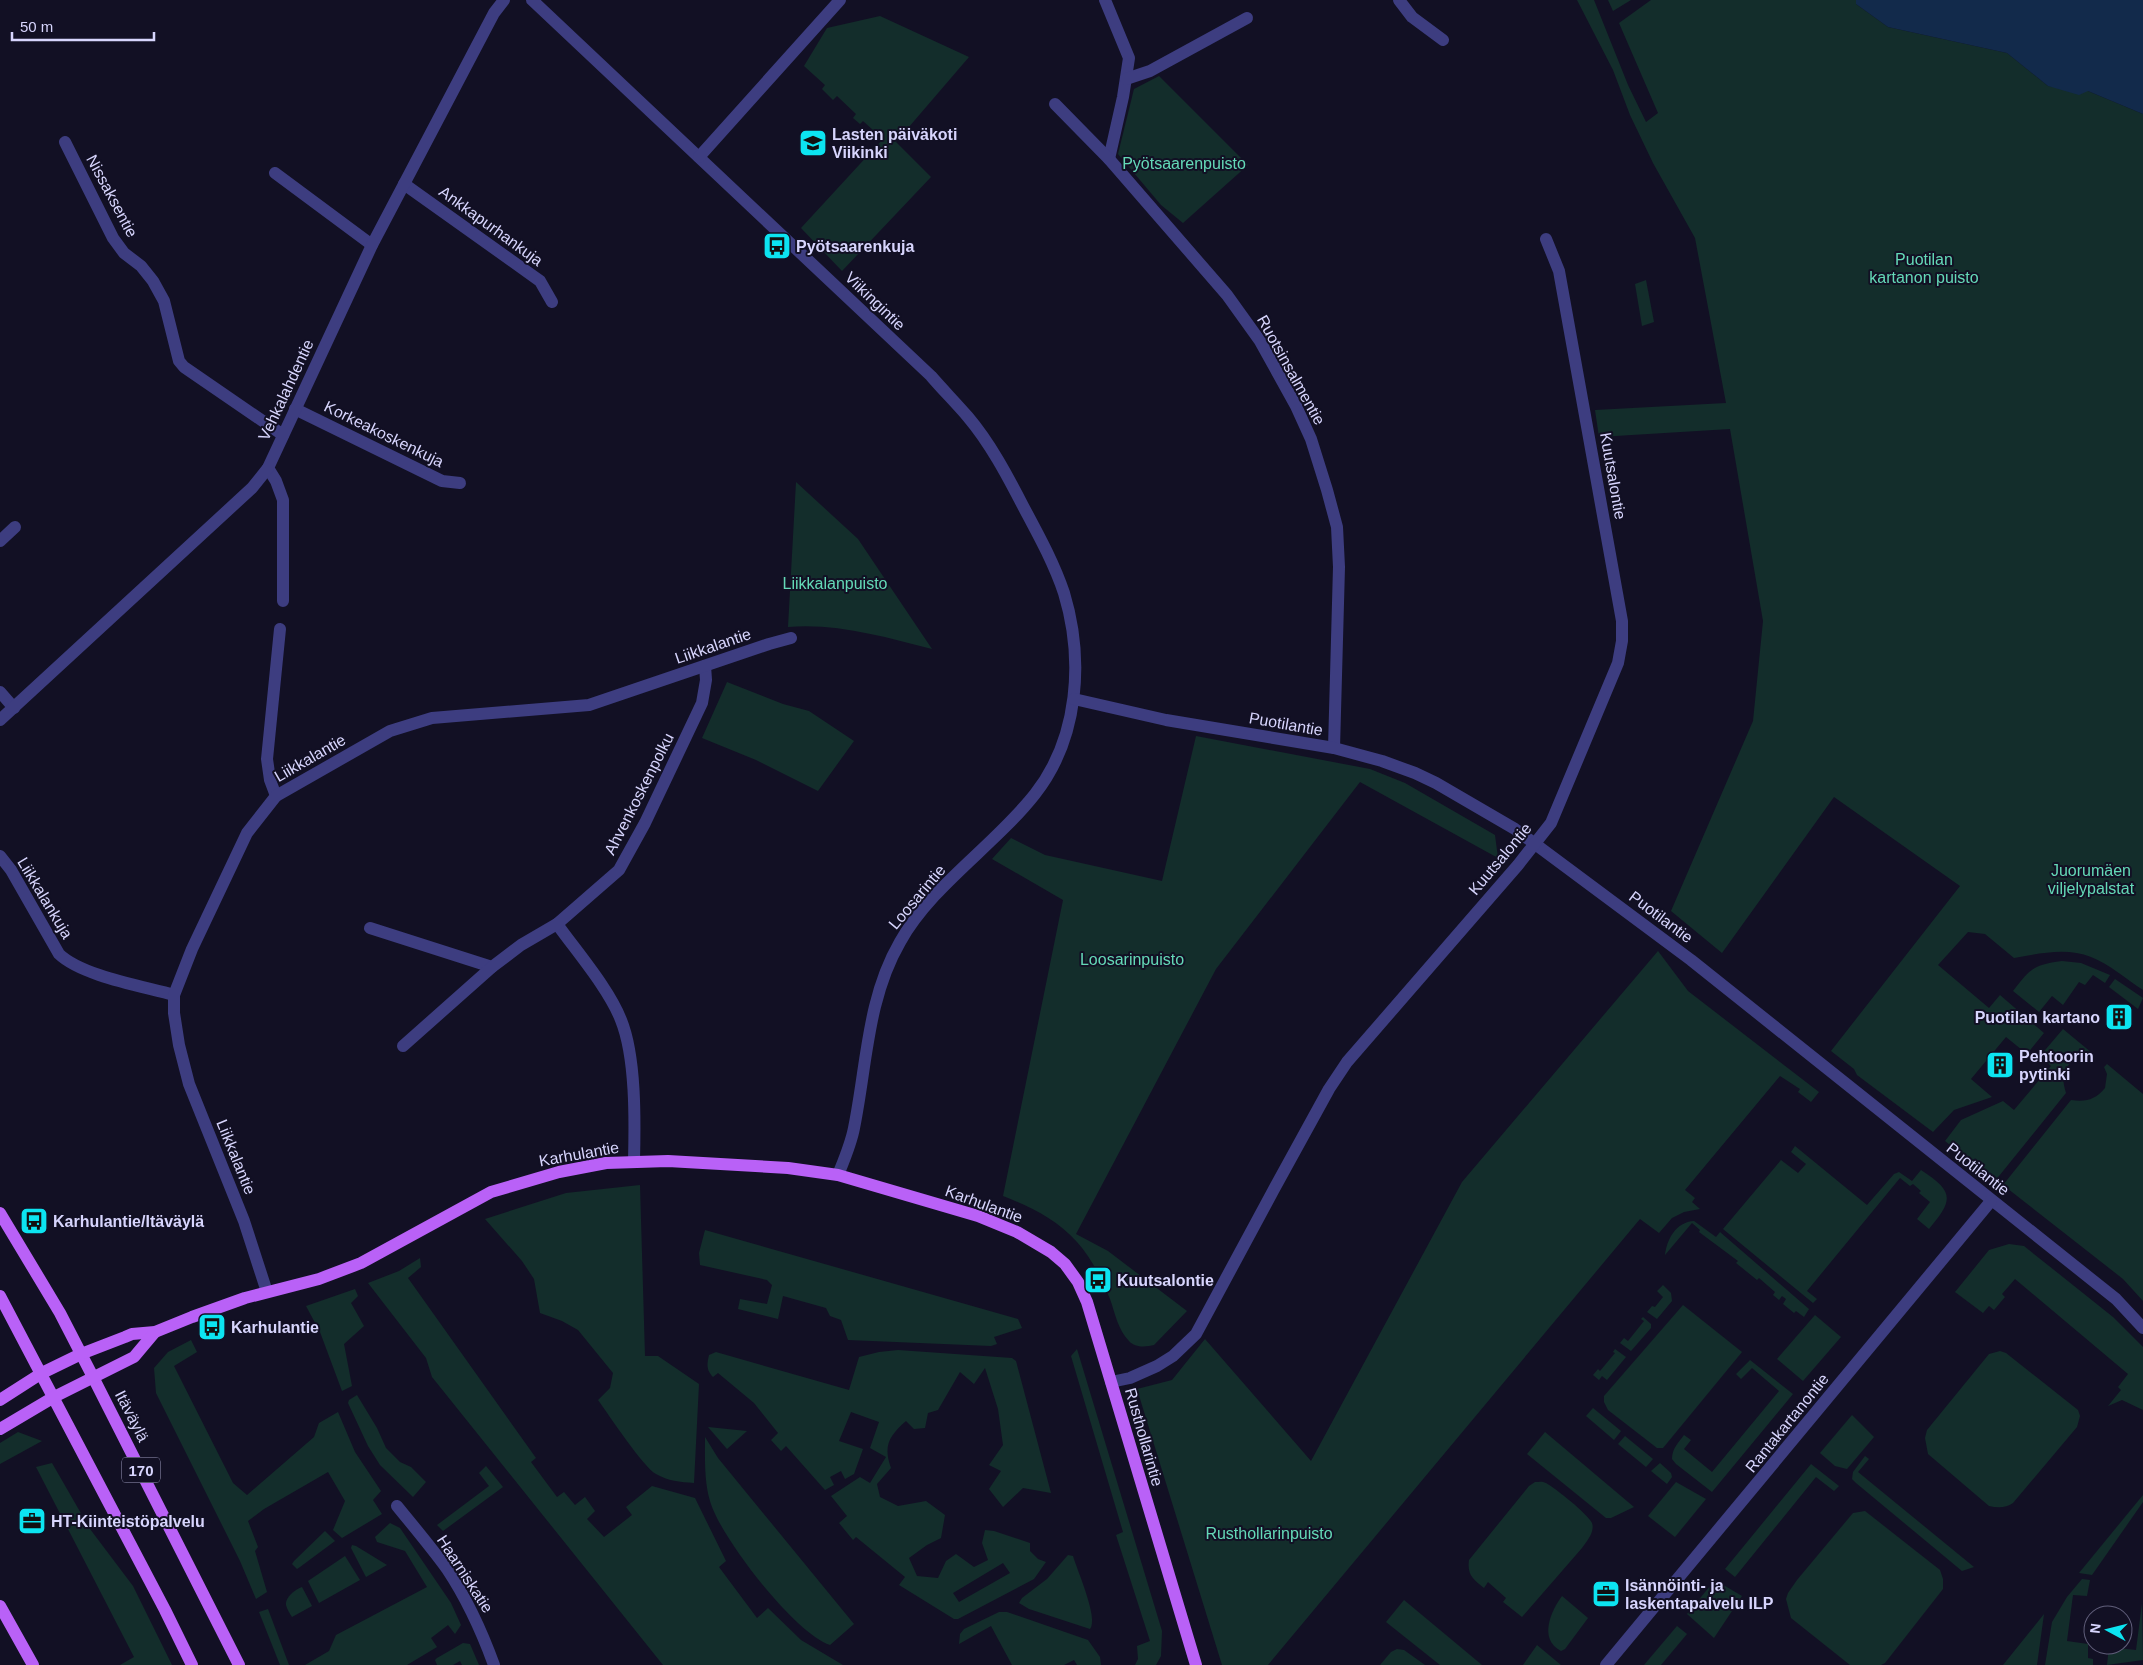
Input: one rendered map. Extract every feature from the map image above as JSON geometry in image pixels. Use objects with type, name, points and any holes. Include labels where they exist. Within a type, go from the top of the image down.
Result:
[{"type":"main road","name":"Karhulantie","points":[[0,1400],[42,1373],[81,1354],[132,1334],[155,1332],[192,1316],[267,1292],[292,1288],[361,1263],[491,1192],[559,1172],[606,1164],[634,1161],[668,1161],[788,1168],[838,1175],[978,1216],[1029,1238]]},
{"type":"main road","name":"Itäväylä","points":[[0,1213],[60,1314],[94,1377],[239,1665]]},
{"type":"main road","name":"Rusthollarintie","points":[[1029,1238],[1051,1252],[1065,1264],[1078,1282],[1087,1302],[1196,1665]]},
{"type":"main road","name":"170","points":[[0,1296],[166,1610],[192,1665]]},
{"type":"main road","name":"Karhulantie","points":[[0,1429],[54,1397],[134,1357],[155,1332]]},
{"type":"main road","points":[[0,1606],[33,1665]]},
{"type":"street","name":"Vehkalahdentie","points":[[0,720],[252,488],[268,468],[372,245],[494,13],[504,0]]},
{"type":"street","name":"Viikingintie","points":[[532,0],[931,376],[969,417],[988,444],[1043,543],[1064,593],[1073,634],[1076,665],[1074,699]]},
{"type":"street","points":[[699,157],[840,0]]},
{"type":"street","points":[[1105,0],[1129,58],[1109,159]]},
{"type":"street","points":[[1399,0],[1412,17],[1442,40]]},
{"type":"street","points":[[1126,79],[1150,71],[1247,18]]},
{"type":"street","name":"Ruotsinsalmentie","points":[[1055,104],[1109,159],[1184,244],[1242,316],[1260,341],[1296,406],[1311,439],[1328,490],[1337,527],[1339,567],[1334,748]]},
{"type":"street","name":"Nissaksentie","points":[[65,142],[113,238],[124,253],[142,266],[164,301],[179,360],[184,367],[283,435]]},
{"type":"street","points":[[275,173],[372,245]]},
{"type":"street","name":"Ankkapurhankuja","points":[[404,184],[540,281],[552,302]]},
{"type":"street","name":"Kuutsalontie","points":[[1111,1382],[1130,1378],[1158,1366],[1173,1356],[1196,1334],[1329,1089],[1347,1062],[1536,843],[1551,823],[1618,663],[1622,641],[1622,621],[1559,271],[1546,240]]},
{"type":"street","name":"Korkeakoskenkuja","points":[[295,409],[442,481],[460,483]]},
{"type":"street","points":[[268,468],[284,500],[283,602]]},
{"type":"street","points":[[0,541],[15,527]]},
{"type":"street","points":[[276,796],[270,780],[267,759],[280,629]]},
{"type":"street","name":"Liikkalantie","points":[[267,1292],[244,1221],[189,1084],[179,1045],[174,1013],[174,995],[192,949],[247,833],[276,796],[390,731],[410,724],[432,718],[589,705],[791,638]]},
{"type":"street","name":"Ahvenkoskenpolku","points":[[404,1046],[492,968],[521,945],[558,924],[609,881],[619,870],[629,854],[702,703],[706,680],[705,666]]},
{"type":"street","points":[[0,692],[14,708]]},
{"type":"street","name":"Puotilantie","points":[[1074,699],[1166,720],[1334,748],[1415,773],[1515,829],[1691,960],[2116,1299],[2143,1328]]},
{"type":"street","name":"Loosarintie","points":[[838,1175],[854,1130],[872,1012],[889,964],[900,941],[948,883],[1013,821],[1037,791],[1057,757],[1068,728],[1074,699]]},
{"type":"street","name":"Liikkalankuja","points":[[0,856],[11,870],[59,954],[66,961],[95,973],[174,995]]},
{"type":"street","points":[[558,924],[610,998],[621,1019],[630,1055],[634,1161]]},
{"type":"street","points":[[370,928],[492,968]]},
{"type":"street","name":"Rantakartanontie","points":[[1606,1665],[1991,1201]]},
{"type":"street","name":"Haarniskatie","points":[[397,1506],[447,1569],[482,1632],[494,1665]]},
{"type":"green space","name":"Puotilan kartanon puisto","points":[[1577,0],[1594,0],[1628,85],[1646,122],[1658,113],[1619,23],[1651,0],[1856,0],[1856,4],[1888,27],[2007,53],[2048,86],[2088,91],[2143,114],[2143,990],[2091,957],[2072,952],[2062,952],[2014,958],[1985,934],[1968,932],[1938,965],[1989,1008],[2000,995],[2044,1033],[2027,1054],[2006,1037],[1971,1079],[1992,1097],[1954,1110],[1933,1132],[1857,1075],[1854,1069],[1831,1051],[1960,886],[1834,797],[1722,953],[1671,911],[1753,721],[1763,621],[1730,429],[1599,437],[1595,410],[1726,403],[1695,238],[1653,163],[1630,115],[1613,70]]},
{"type":"green space","points":[[1608,0],[1631,0],[1613,11]]},
{"type":"green space","points":[[880,16],[969,57],[896,142],[931,177],[842,271],[801,228],[883,139],[863,121],[860,124],[853,118],[856,114],[837,96],[833,100],[822,89],[825,85],[804,66],[827,28]]},
{"type":"green space","name":"Pyötsaarenpuisto","points":[[1159,76],[1248,165],[1183,223],[1161,205],[1118,154],[1134,89]]},
{"type":"green space","points":[[1646,280],[1654,322],[1642,326],[1635,284]]},
{"type":"green space","name":"Liikkalanpuisto","points":[[796,482],[858,539],[932,649],[843,629],[807,626],[788,627]]},
{"type":"green space","points":[[727,682],[783,704],[809,711],[854,741],[818,791],[756,760],[702,738]]},
{"type":"green space","name":"Loosarinpuisto","points":[[1196,736],[1370,769],[1405,783],[1495,835],[1498,858],[1360,782],[1216,969],[1076,1234],[1108,1251],[1187,1311],[1154,1345],[1141,1346],[1134,1345],[1125,1337],[1100,1277],[1092,1262],[1077,1242],[1043,1214],[1003,1196],[1063,900],[992,859],[1011,838],[1045,855],[1162,881]]},
{"type":"green space","name":"Rusthollarinpuisto","points":[[1658,951],[1688,991],[1819,1092],[1811,1102],[1798,1092],[1800,1089],[1780,1076],[1685,1190],[1695,1198],[1692,1202],[1700,1209],[1684,1212],[1672,1218],[1659,1233],[1640,1219],[1268,1665],[1222,1665],[1137,1389],[1172,1380],[1205,1339],[1311,1461],[1462,1182]]},
{"type":"green space","points":[[2062,961],[2081,963],[2110,975],[2105,983],[2093,975],[2085,985],[2079,982],[2063,1005],[2052,996],[2039,1012],[2013,991],[2033,969],[2045,964]]},
{"type":"green space","points":[[2115,979],[2143,998],[2138,1009],[2109,987]]},
{"type":"green space","points":[[2063,1029],[2092,1053],[2091,1056],[2082,1055],[2067,1066],[2063,1080],[2066,1093],[1995,1181],[1945,1141],[1961,1120],[2003,1101],[2014,1110],[2051,1066],[2040,1056]]},
{"type":"green space","points":[[2107,1064],[2143,1094],[2143,1301],[2123,1279],[2003,1185],[2071,1100],[2081,1101],[2090,1099],[2098,1095],[2105,1088],[2107,1074],[2104,1067]]},
{"type":"green space","points":[[1795,1146],[1867,1205],[1894,1174],[1899,1172],[1912,1181],[1921,1170],[1940,1184],[1945,1191],[1947,1197],[1943,1211],[1929,1229],[1917,1219],[1930,1202],[1919,1193],[1921,1191],[1913,1184],[1910,1186],[1900,1178],[1807,1291],[1817,1299],[1813,1303],[1723,1229],[1781,1160],[1798,1173],[1806,1164],[1791,1152]]},
{"type":"green space","points":[[640,1185],[645,1356],[658,1356],[699,1384],[694,1483],[670,1480],[656,1474],[643,1462],[598,1400],[610,1388],[613,1373],[578,1330],[562,1321],[540,1313],[534,1279],[522,1261],[485,1219],[566,1193]]},
{"type":"green space","points":[[1694,1221],[1716,1237],[1720,1232],[1809,1309],[1804,1317],[1796,1311],[1794,1313],[1783,1304],[1786,1299],[1782,1296],[1779,1300],[1773,1295],[1775,1292],[1759,1278],[1757,1280],[1736,1263],[1738,1261],[1699,1232],[1700,1230],[1692,1223],[1665,1255],[1670,1237],[1677,1228],[1682,1224]]},
{"type":"green space","points":[[705,1230],[1018,1319],[1022,1328],[994,1337],[997,1344],[991,1346],[848,1340],[841,1320],[830,1316],[826,1308],[783,1296],[778,1319],[738,1309],[740,1299],[767,1304],[772,1285],[767,1280],[700,1265],[699,1253]]},
{"type":"green space","points":[[2009,1244],[2024,1246],[2113,1317],[2143,1347],[2143,1410],[2122,1400],[2108,1406],[2121,1390],[2118,1387],[2128,1374],[2015,1279],[2002,1294],[2005,1297],[1994,1310],[1989,1306],[1983,1313],[1955,1292],[1989,1250]]},
{"type":"green space","points":[[420,1258],[421,1267],[408,1278],[536,1458],[531,1462],[557,1497],[564,1492],[575,1505],[585,1497],[595,1511],[587,1519],[604,1537],[632,1515],[626,1507],[652,1486],[695,1498],[726,1561],[719,1567],[757,1618],[768,1608],[801,1640],[843,1665],[663,1665],[432,1377],[426,1358],[368,1283],[399,1271]]},
{"type":"green space","points":[[1663,1285],[1671,1293],[1672,1301],[1657,1319],[1647,1312],[1652,1306],[1655,1307],[1663,1297],[1657,1291]]},
{"type":"green space","points":[[355,1289],[358,1296],[351,1303],[364,1326],[344,1344],[352,1386],[342,1391],[320,1332],[306,1306]]},
{"type":"green space","points":[[1683,1305],[1742,1352],[1663,1448],[1657,1448],[1608,1410],[1604,1402],[1604,1396]]},
{"type":"green space","points":[[1815,1315],[1841,1337],[1803,1381],[1777,1359]]},
{"type":"green space","points":[[1643,1317],[1651,1324],[1651,1328],[1631,1351],[1620,1343],[1624,1338],[1628,1341],[1644,1321],[1641,1319]]},
{"type":"green space","points":[[191,1340],[197,1352],[174,1366],[233,1483],[247,1495],[314,1437],[319,1423],[338,1412],[355,1452],[381,1491],[373,1500],[382,1514],[342,1538],[333,1530],[345,1501],[328,1472],[264,1509],[248,1521],[258,1547],[255,1551],[267,1592],[256,1599],[240,1561],[156,1393],[154,1368],[168,1352]]},
{"type":"green space","points":[[1077,1349],[1162,1631],[1161,1656],[1156,1665],[1135,1665],[1138,1659],[1137,1646],[1150,1641],[1116,1535],[1123,1532],[1071,1356]]},
{"type":"green space","points":[[1615,1349],[1626,1357],[1607,1380],[1602,1376],[1599,1380],[1593,1375],[1598,1369],[1600,1371],[1615,1353],[1613,1352]]},
{"type":"green space","points":[[898,1350],[1012,1358],[1016,1361],[1051,1493],[1023,1488],[1003,1507],[989,1489],[1001,1471],[989,1465],[1003,1445],[998,1409],[985,1368],[974,1384],[960,1372],[938,1410],[928,1413],[925,1428],[914,1429],[906,1421],[900,1426],[889,1442],[888,1453],[891,1468],[877,1484],[880,1497],[898,1506],[926,1501],[945,1515],[941,1538],[909,1558],[917,1576],[938,1578],[946,1561],[956,1554],[974,1567],[988,1560],[982,1543],[985,1530],[994,1531],[1030,1543],[1030,1551],[1038,1559],[1046,1562],[1034,1579],[958,1619],[954,1619],[899,1585],[905,1577],[856,1537],[853,1540],[839,1523],[847,1516],[831,1496],[860,1477],[870,1483],[886,1457],[870,1448],[879,1422],[851,1412],[839,1441],[863,1449],[854,1474],[845,1479],[841,1471],[830,1477],[834,1485],[825,1490],[786,1446],[781,1451],[771,1440],[778,1433],[754,1403],[718,1373],[713,1377],[708,1367],[709,1355],[716,1352],[849,1390],[859,1357]],"holes":[[[1003,1563],[1010,1573],[959,1602],[953,1593]]]},
{"type":"green space","points":[[2000,1351],[2006,1353],[2078,1410],[2080,1416],[2077,1427],[2013,1503],[2008,1506],[1999,1507],[1989,1506],[1928,1454],[1925,1438],[1927,1430],[1989,1354]]},
{"type":"green space","points":[[1750,1360],[1793,1394],[1712,1492],[1676,1464],[1672,1459],[1673,1452],[1684,1435],[1691,1440],[1684,1449],[1712,1472],[1779,1391],[1752,1368],[1741,1379],[1736,1374]]},
{"type":"green space","points":[[357,1395],[377,1428],[386,1448],[400,1462],[411,1467],[426,1482],[413,1497],[380,1465],[368,1446],[348,1403],[349,1400]]},
{"type":"green space","points":[[1593,1408],[1621,1431],[1614,1440],[1586,1416]]},
{"type":"green space","points":[[1852,1415],[1874,1437],[1847,1469],[1835,1466],[1820,1453]]},
{"type":"green space","points":[[708,1427],[747,1431],[727,1449]]},
{"type":"green space","points":[[18,1432],[42,1441],[0,1464],[0,1443]]},
{"type":"green space","points":[[1545,1432],[1634,1507],[1611,1518],[1606,1518],[1527,1454]]},
{"type":"green space","points":[[1625,1436],[1653,1459],[1646,1467],[1618,1444]]},
{"type":"green space","points":[[705,1437],[718,1458],[854,1624],[830,1645],[815,1637],[779,1604],[728,1537],[717,1517],[708,1493],[705,1469]]},
{"type":"green space","points":[[1865,1456],[1869,1459],[1858,1472],[1974,1567],[1962,1571],[1852,1479],[1853,1472]]},
{"type":"green space","points":[[52,1463],[90,1529],[133,1586],[172,1665],[120,1665],[134,1657],[36,1467]]},
{"type":"green space","points":[[1660,1463],[1671,1473],[1672,1477],[1667,1484],[1651,1471]]},
{"type":"green space","points":[[1811,1464],[1839,1486],[1834,1491],[1816,1477],[1735,1577],[1725,1569]]},
{"type":"green space","points":[[486,1466],[503,1487],[443,1531],[437,1525],[489,1486],[479,1473]]},
{"type":"green space","points":[[1535,1482],[1546,1483],[1556,1490],[1584,1514],[1593,1526],[1590,1536],[1582,1548],[1522,1617],[1503,1602],[1506,1598],[1488,1582],[1484,1588],[1474,1579],[1470,1573],[1469,1560],[1529,1486]]},
{"type":"green space","points":[[1676,1482],[1706,1499],[1675,1537],[1648,1516]]},
{"type":"green space","points":[[2143,1495],[2143,1502],[2092,1575],[2079,1573]]},
{"type":"green space","points":[[1865,1511],[1940,1570],[1943,1579],[1943,1589],[1885,1663],[1881,1665],[1850,1665],[1791,1618],[1786,1599],[1797,1580],[1853,1513]]},
{"type":"green space","points":[[390,1523],[400,1528],[451,1603],[461,1625],[455,1634],[448,1625],[431,1638],[437,1647],[407,1665],[305,1665],[329,1651],[336,1635],[427,1587],[405,1551],[377,1542],[375,1537]]},
{"type":"green space","points":[[325,1531],[335,1541],[297,1569],[292,1564],[294,1561]]},
{"type":"green space","points":[[352,1545],[387,1565],[366,1577],[351,1548]]},
{"type":"green space","points":[[1068,1555],[1073,1556],[1090,1605],[1092,1624],[1090,1629],[1029,1609],[1019,1603],[1022,1598],[1047,1579]]},
{"type":"green space","points":[[345,1556],[360,1580],[319,1603],[308,1581]]},
{"type":"green space","points":[[2082,1579],[2090,1580],[2087,1596],[2073,1595],[2067,1641],[2083,1643],[2083,1655],[2088,1655],[2088,1658],[2093,1659],[2093,1665],[2045,1665],[2052,1622],[2067,1597]]},
{"type":"green space","points":[[1715,1580],[1742,1596],[1714,1638],[1687,1614]]},
{"type":"green space","points":[[302,1587],[312,1606],[292,1617],[286,1605],[287,1599]]},
{"type":"green space","points":[[1562,1596],[1588,1618],[1565,1649],[1561,1651],[1554,1646],[1548,1632],[1554,1609]]},
{"type":"green space","points":[[1404,1600],[1482,1665],[1440,1665],[1386,1622]]},
{"type":"green space","points":[[2142,1603],[2143,1660],[2107,1665],[2108,1655],[2133,1655],[2133,1650],[2136,1650]]},
{"type":"green space","points":[[268,1609],[289,1665],[280,1665],[259,1612]]},
{"type":"green space","points":[[999,1612],[1007,1612],[1088,1640],[1100,1657],[1101,1665],[1077,1665],[1074,1660],[1064,1665],[1012,1665],[991,1626],[959,1644],[960,1634],[964,1629]]},
{"type":"green space","points":[[2044,1614],[2037,1665],[2003,1665]]},
{"type":"green space","points":[[1677,1626],[1687,1634],[1661,1665],[1644,1665]]},
{"type":"green space","points":[[463,1643],[470,1644],[479,1665],[462,1665],[460,1661],[453,1665],[437,1665],[435,1660],[437,1658]]},
{"type":"green space","points":[[1537,1645],[1561,1665],[1523,1665]]},
{"type":"green space","points":[[1397,1649],[1404,1650],[1425,1665],[1380,1665],[1391,1652]]},
{"type":"water","points":[[1856,0],[2143,0],[2143,114],[2088,91],[2079,95],[2048,86],[2007,53],[1888,27],[1856,4]]},
{"type":"place","name":"Lasten päiväkoti Viikinki","points":[[813,143]]},
{"type":"place","name":"Pyötsaarenkuja","points":[[777,246]]},
{"type":"place","name":"Puotilan kartano","points":[[2119,1017]]},
{"type":"place","name":"Pehtoorin pytinki","points":[[2000,1065]]},
{"type":"place","name":"Karhulantie/Itäväylä","points":[[34,1221]]},
{"type":"place","name":"Kuutsalontie","points":[[1098,1280]]},
{"type":"place","name":"Karhulantie","points":[[212,1327]]},
{"type":"place","name":"HT-Kiinteistöpalvelu","points":[[32,1521]]},
{"type":"place","name":"Isännöinti- ja laskentapalvelu ILP","points":[[1606,1594]]},
{"type":"park label","name":"Juorumäen viljelypalstat","points":[[2091,879]]}]
